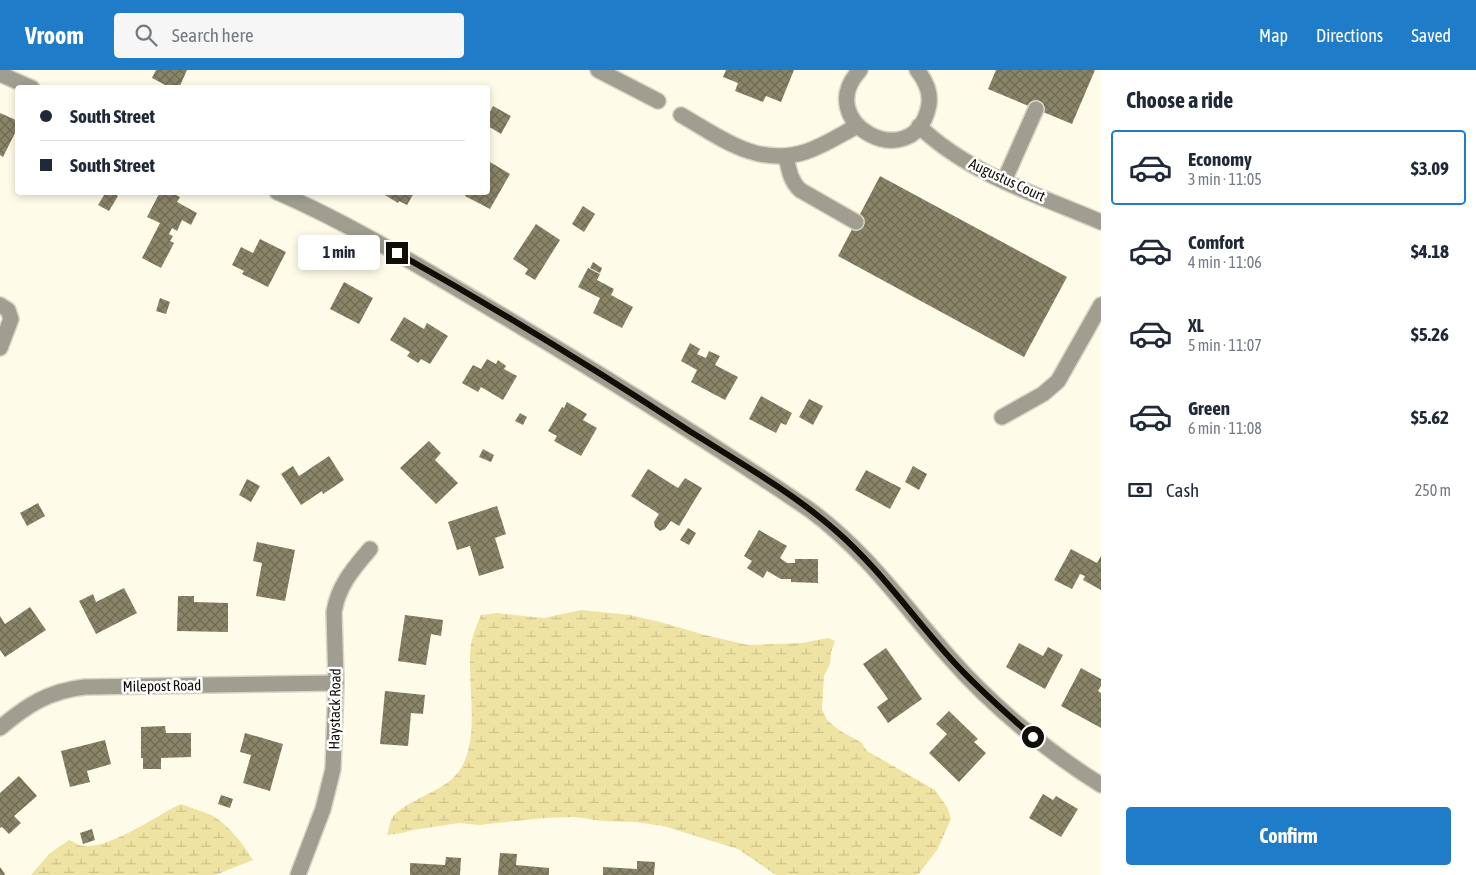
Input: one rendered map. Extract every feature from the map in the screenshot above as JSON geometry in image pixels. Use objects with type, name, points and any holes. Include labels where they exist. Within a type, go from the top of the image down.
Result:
[{"type":"street","points":[[598,70],[658,101]]},
{"type":"street","points":[[858,70],[849,89],[848,102],[850,114],[857,126],[868,135],[881,140],[888,140],[902,138],[919,126],[927,113],[929,98],[926,83],[917,70]]},
{"type":"street","points":[[0,74],[25,85]]},
{"type":"street","points":[[1004,181],[1036,109]]},
{"type":"street","points":[[681,115],[733,144],[760,155],[786,156],[820,146],[857,126]]},
{"type":"street","name":"Augustus Court","points":[[919,126],[949,151],[1004,181],[1101,222]]},
{"type":"street","points":[[786,156],[790,174],[797,187],[856,222]]},
{"type":"street","points":[[284,195],[365,234],[593,369],[700,437],[818,516],[859,552],[951,660],[976,685],[1033,737],[1101,785]]},
{"type":"street","points":[[0,305],[8,310],[11,319],[0,348]]},
{"type":"street","points":[[1002,417],[1043,394],[1058,381],[1101,305]]},
{"type":"street","name":"Haystack Road","points":[[298,875],[329,788],[333,769],[336,683],[335,603],[347,577],[370,549]]},
{"type":"street","name":"Milepost Road","points":[[0,728],[33,703],[53,693],[76,688],[336,683]]},
{"type":"green space","points":[[581,610],[630,615],[748,645],[802,643],[828,638],[835,641],[831,652],[830,664],[824,676],[822,709],[827,720],[839,730],[862,743],[867,751],[935,790],[947,807],[951,819],[937,850],[918,875],[776,875],[738,849],[663,826],[635,822],[603,821],[575,817],[545,818],[478,825],[459,823],[387,835],[395,814],[448,782],[461,768],[467,755],[472,724],[471,644],[481,615],[496,613],[544,618]]},
{"type":"green space","points":[[181,804],[208,814],[223,823],[235,835],[253,860],[215,875],[31,875],[49,854],[69,840],[78,845],[95,846],[120,837]]},
{"type":"building","points":[[156,70],[187,70],[180,85],[165,85],[152,78]]},
{"type":"building","points":[[726,70],[794,70],[781,102],[766,96],[763,102],[735,91],[738,83],[723,77]]},
{"type":"building","points":[[996,70],[1095,70],[1072,124],[988,89]]},
{"type":"building","points":[[493,106],[511,116],[501,134],[490,127],[490,112]]},
{"type":"building","points":[[0,113],[15,120],[15,133],[3,157],[0,155]]},
{"type":"building","points":[[490,162],[510,174],[490,209],[465,196],[490,195]]},
{"type":"building","points":[[880,176],[1067,277],[1024,357],[838,256]]},
{"type":"building","points":[[104,195],[118,196],[109,211],[98,205]]},
{"type":"building","points":[[158,195],[176,195],[180,197],[177,202],[197,213],[191,225],[182,220],[177,231],[172,228],[169,234],[173,236],[170,241],[174,243],[161,268],[142,258],[160,223],[147,217]]},
{"type":"building","points":[[385,195],[413,195],[407,205],[399,201],[398,203]]},
{"type":"building","points":[[583,206],[595,214],[584,232],[572,224]]},
{"type":"building","points":[[536,224],[560,240],[535,280],[525,274],[528,269],[513,259]]},
{"type":"building","points":[[260,239],[286,252],[268,287],[242,274],[244,271],[232,265],[241,247],[253,253]]},
{"type":"building","points":[[593,262],[602,268],[600,273],[590,268]]},
{"type":"building","points":[[588,268],[600,274],[597,280],[614,289],[611,295],[633,307],[622,328],[593,313],[600,298],[578,287]]},
{"type":"building","points":[[344,282],[373,298],[359,324],[330,309]]},
{"type":"building","points":[[160,298],[170,302],[166,314],[156,311]]},
{"type":"building","points":[[404,317],[424,329],[427,323],[448,336],[430,364],[421,359],[418,363],[407,356],[410,352],[390,340]]},
{"type":"building","points":[[690,343],[700,349],[697,354],[706,358],[709,351],[720,356],[715,365],[738,377],[725,400],[691,382],[697,370],[681,361]]},
{"type":"building","points":[[487,359],[496,364],[498,360],[506,366],[504,369],[517,376],[503,400],[481,387],[478,392],[462,383],[473,365],[481,369]]},
{"type":"building","points":[[761,396],[792,413],[786,425],[781,423],[776,433],[749,419]]},
{"type":"building","points":[[809,399],[823,406],[813,425],[799,417]]},
{"type":"building","points":[[567,402],[587,414],[583,420],[597,428],[581,456],[554,441],[557,436],[548,431]]},
{"type":"building","points":[[520,413],[527,417],[523,425],[515,421]]},
{"type":"building","points":[[429,441],[441,453],[435,460],[458,483],[436,504],[400,468]]},
{"type":"building","points":[[483,449],[494,455],[491,462],[479,457]]},
{"type":"building","points":[[329,456],[344,480],[323,494],[322,491],[301,505],[281,474],[293,466],[299,476]]},
{"type":"building","points":[[913,466],[927,474],[919,490],[905,482]]},
{"type":"building","points":[[648,469],[678,488],[685,478],[702,488],[679,526],[671,521],[665,529],[660,531],[655,527],[654,522],[659,514],[631,496]]},
{"type":"building","points":[[866,470],[901,488],[890,509],[855,490]]},
{"type":"building","points":[[247,479],[260,486],[251,502],[239,495]]},
{"type":"building","points":[[38,503],[45,516],[27,526],[20,513]]},
{"type":"building","points":[[497,506],[506,534],[495,538],[504,568],[479,576],[470,546],[457,550],[448,522]]},
{"type":"building","points":[[688,528],[696,533],[689,545],[680,540]]},
{"type":"building","points":[[759,530],[787,546],[780,558],[787,563],[795,563],[795,559],[818,559],[818,583],[791,582],[791,579],[781,579],[767,571],[763,578],[747,568],[752,561],[744,556]]},
{"type":"building","points":[[257,542],[295,550],[285,601],[256,596],[262,563],[253,561]]},
{"type":"building","points":[[1071,549],[1097,563],[1101,556],[1101,590],[1083,580],[1085,576],[1080,574],[1072,589],[1054,580]]},
{"type":"building","points":[[124,588],[137,613],[96,634],[79,601],[93,594],[96,602]]},
{"type":"building","points":[[178,596],[194,596],[194,602],[228,603],[228,632],[177,631]]},
{"type":"building","points":[[30,607],[46,630],[5,657],[0,650],[0,616],[5,624]]},
{"type":"building","points":[[405,615],[443,620],[441,636],[431,634],[426,665],[398,661]]},
{"type":"building","points":[[1019,643],[1043,656],[1048,647],[1063,655],[1045,689],[1006,667]]},
{"type":"building","points":[[886,648],[922,699],[888,723],[877,707],[888,699],[863,664]]},
{"type":"building","points":[[1081,668],[1101,679],[1101,686],[1098,691],[1101,693],[1101,728],[1061,706]]},
{"type":"building","points":[[385,691],[425,695],[423,714],[411,713],[408,746],[380,744]]},
{"type":"building","points":[[949,711],[978,739],[974,742],[986,753],[959,782],[929,753],[947,734],[936,724]]},
{"type":"building","points":[[165,726],[166,733],[191,733],[191,757],[161,758],[161,769],[143,769],[141,727]]},
{"type":"building","points":[[245,733],[283,744],[270,791],[243,783],[251,755],[240,752]]},
{"type":"building","points":[[105,740],[111,764],[87,771],[90,782],[70,787],[61,751]]},
{"type":"building","points":[[19,776],[37,796],[14,816],[21,823],[9,834],[2,827],[0,828],[0,793]]},
{"type":"building","points":[[1043,794],[1053,800],[1056,796],[1078,809],[1061,837],[1029,818]]},
{"type":"building","points":[[221,795],[233,799],[230,808],[218,804]]},
{"type":"building","points":[[92,829],[95,840],[83,844],[80,833]]},
{"type":"building","points":[[500,853],[517,854],[516,865],[549,868],[549,875],[498,875]]},
{"type":"building","points":[[446,857],[461,858],[460,875],[410,875],[410,863],[445,865]]},
{"type":"building","points":[[637,861],[655,862],[654,875],[603,875],[603,867],[637,869]]},
{"type":"building","points":[[0,867],[5,874],[4,875],[0,875]]},
{"type":"route","points":[[397,253],[608,378],[758,475],[826,522],[880,574],[951,660],[1033,737]]}]
